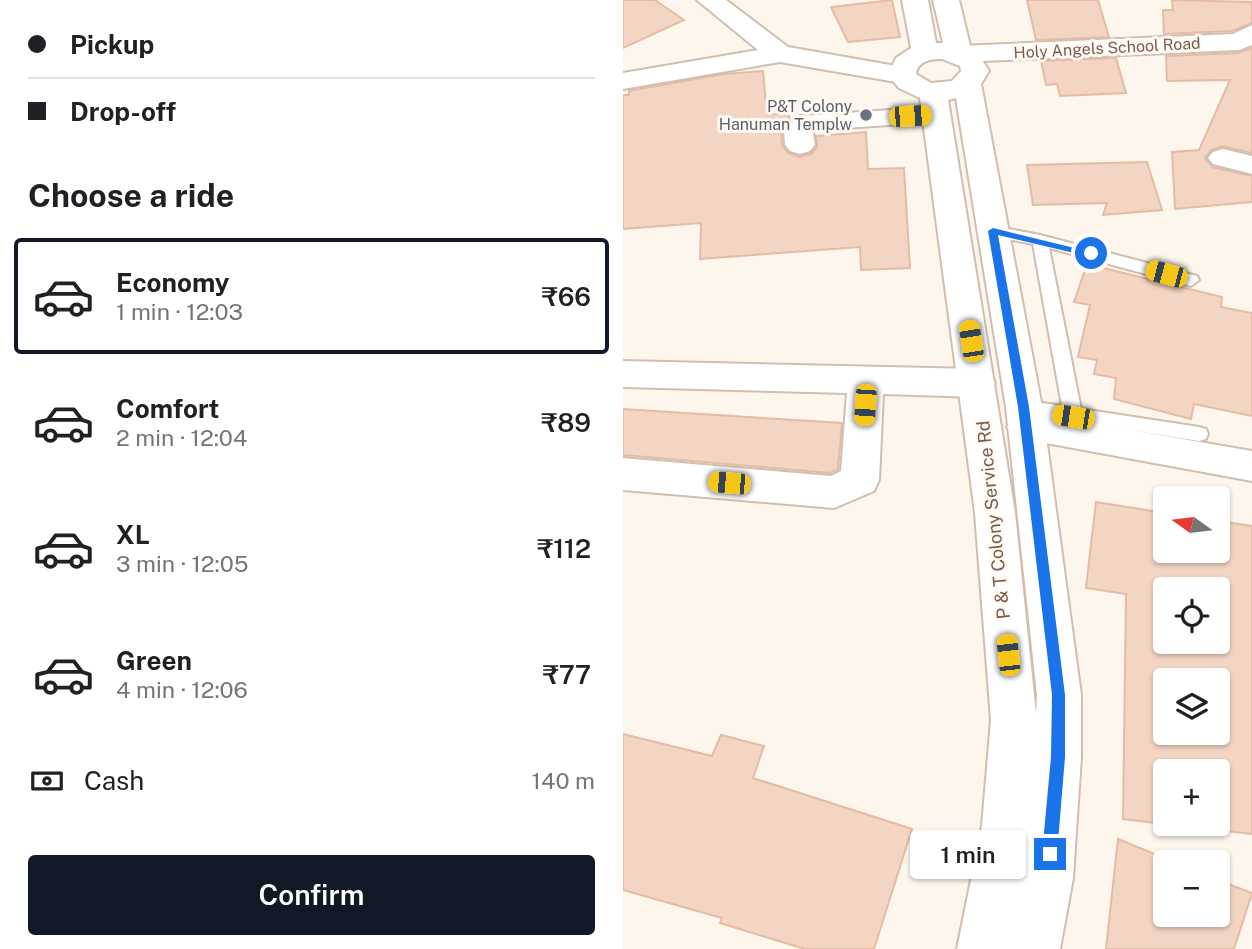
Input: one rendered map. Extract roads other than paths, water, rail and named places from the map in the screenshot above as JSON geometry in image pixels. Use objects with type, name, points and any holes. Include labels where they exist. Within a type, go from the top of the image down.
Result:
[{"type":"street","points":[[710,0],[780,54]]},
{"type":"street","points":[[915,0],[925,52],[907,61],[939,84]]},
{"type":"street","points":[[946,0],[939,84],[993,231],[1025,417],[1059,695],[1058,757],[1048,878],[1034,949]]},
{"type":"street","name":"Holy Angels School Road","points":[[939,84],[1239,42],[1252,33]]},
{"type":"street","points":[[623,81],[780,54],[939,84]]},
{"type":"street","points":[[800,145],[798,131],[810,122],[939,84]]},
{"type":"street","name":"P & T Colony Service Rd","points":[[939,84],[995,513],[1014,720],[1006,826],[983,949]]},
{"type":"street","points":[[1223,158],[1252,165]]},
{"type":"street","points":[[623,374],[866,380],[978,396],[1025,417],[1252,466]]},
{"type":"street","points":[[623,474],[834,492],[860,480],[866,380]]},
{"type":"lane","points":[[993,231],[1041,240],[1191,280]]},
{"type":"lane","points":[[1041,240],[1073,417]]},
{"type":"lane","points":[[1025,417],[1073,417],[1199,435]]},
{"type":"place","name":"P&T Colony Hanuman Templw","points":[[866,115]]}]
